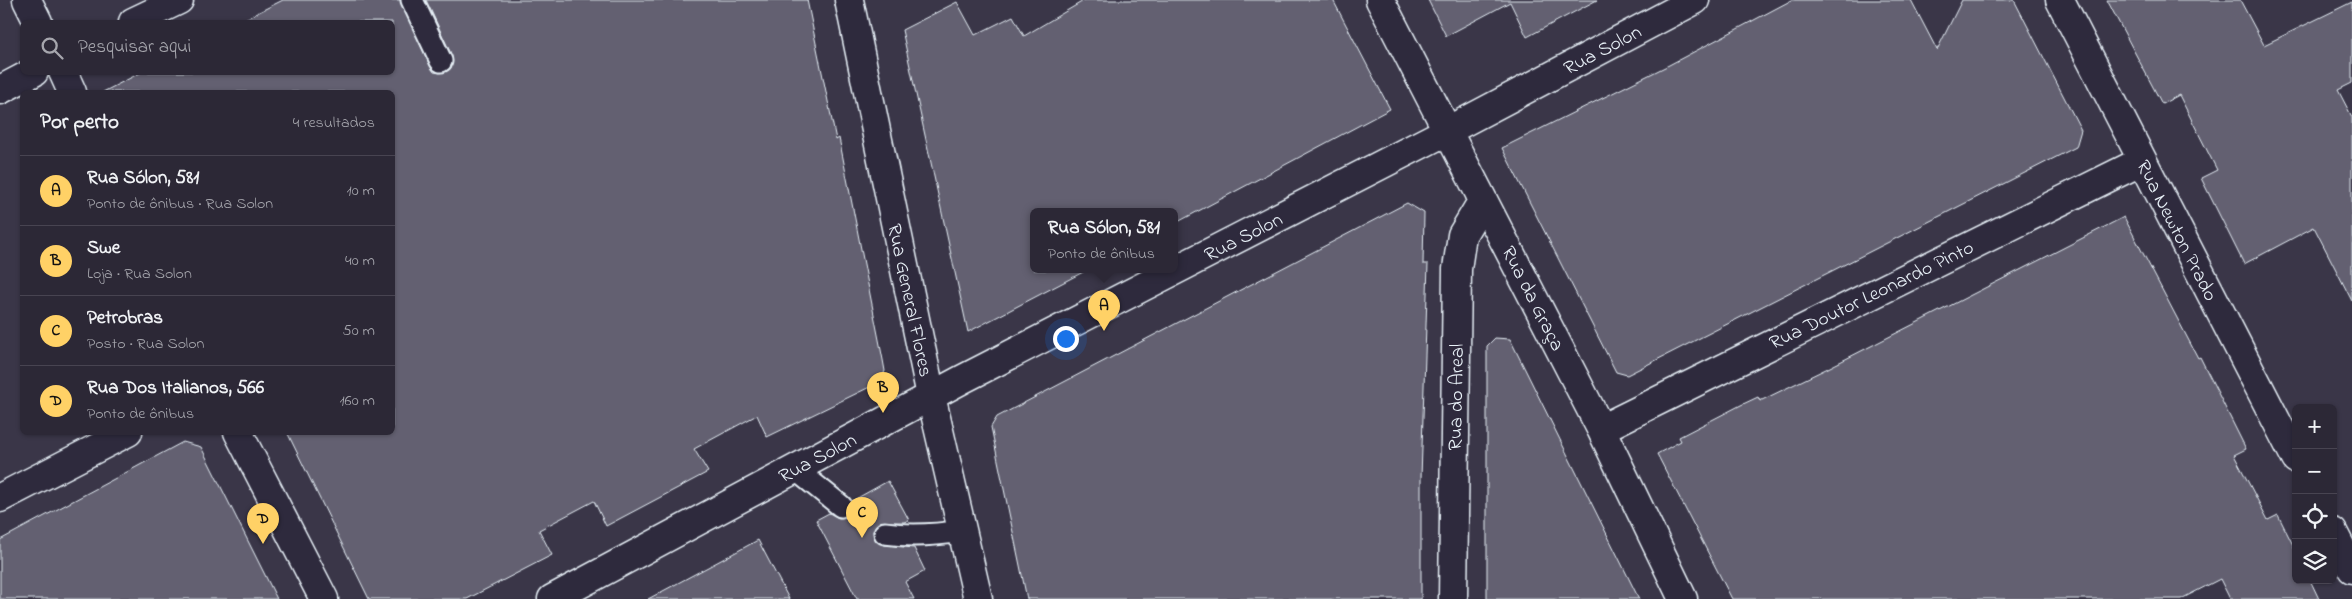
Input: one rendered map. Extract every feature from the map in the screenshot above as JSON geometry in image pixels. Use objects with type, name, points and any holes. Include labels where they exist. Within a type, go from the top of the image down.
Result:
[{"type":"street","points":[[27,0],[37,20]]},
{"type":"street","points":[[137,20],[179,0]]},
{"type":"street","name":"Rua General Flores","points":[[850,0],[931,396],[978,599]]},
{"type":"street","name":"Rua da Graça","points":[[1380,0],[1601,429],[1683,599]]},
{"type":"street","name":"Rua Solon","points":[[1178,269],[1447,131],[1695,0]]},
{"type":"street","name":"Rua Newton Prado","points":[[2060,0],[2292,451]]},
{"type":"street","points":[[0,90],[28,75]]},
{"type":"street","points":[[64,75],[71,90]]},
{"type":"street","name":"Rua Doutor Leonardo Pinto","points":[[1601,429],[2142,161]]},
{"type":"street","name":"Rua do Areal","points":[[1453,599],[1457,269],[1462,235],[1483,200]]},
{"type":"street","name":"Rua Solon","points":[[552,599],[931,396],[1171,273]]},
{"type":"street","points":[[0,498],[122,435]]},
{"type":"street","points":[[240,435],[324,599]]},
{"type":"street","points":[[2337,539],[2352,568]]},
{"type":"lane","points":[[412,0],[441,60]]},
{"type":"lane","points":[[795,469],[841,506]]},
{"type":"lane","points":[[885,533],[923,536],[962,531]]},
{"type":"building","points":[[283,0],[400,0],[430,66],[434,72],[440,73],[451,68],[452,56],[426,0],[807,0],[836,140],[839,138],[883,360],[885,371],[880,382],[767,437],[757,415],[694,449],[708,472],[606,526],[594,501],[539,530],[552,555],[467,599],[369,599],[288,435],[395,435],[395,90],[107,90],[136,75],[395,75],[395,20],[243,20]]},
{"type":"building","points":[[1085,0],[1333,0],[1390,109],[1178,222],[1178,208],[1030,208],[1030,273],[1081,273],[968,332],[902,30],[957,2],[975,35],[1013,16],[1024,36]]},
{"type":"building","points":[[1428,0],[1597,0],[1527,37],[1510,2],[1446,36]]},
{"type":"building","points":[[1792,0],[1911,0],[1937,50],[1962,0],[2014,0],[2081,130],[2076,147],[1627,375],[1616,372],[1502,148],[1669,65]]},
{"type":"building","points":[[2107,0],[2240,0],[2264,45],[2352,2],[2352,83],[2338,90],[2352,117],[2352,301],[2314,227],[2244,264],[2201,178],[2217,170],[2179,95],[2162,104]]},
{"type":"building","points":[[1407,203],[1424,213],[1423,264],[1428,264],[1421,478],[1421,599],[1027,599],[991,427],[997,417]]},
{"type":"building","points":[[2124,217],[2198,358],[2200,357],[2246,449],[2234,455],[2268,520],[2278,515],[2292,543],[2292,584],[2312,584],[2319,599],[2230,599],[2220,579],[2181,599],[1732,599],[1657,454],[1681,441],[1679,437],[1741,405],[1758,397],[1760,401]]},
{"type":"building","points":[[1495,338],[1510,339],[1639,599],[1487,599],[1487,346]]},
{"type":"building","points":[[183,442],[201,447],[277,599],[0,599],[0,540]]},
{"type":"building","points":[[888,481],[909,520],[904,522],[880,522],[873,531],[874,538],[883,545],[914,548],[925,571],[905,582],[914,599],[857,599],[816,520],[829,513],[839,518],[846,517],[853,508],[852,501]]},
{"type":"building","points":[[758,540],[789,599],[648,599],[723,559]]},
{"type":"place","name":"Rua Sólon, 581","points":[[1104,331]]},
{"type":"place","name":"Swe","points":[[883,413]]},
{"type":"place","name":"Petrobras","points":[[862,538]]},
{"type":"place","name":"Rua Dos Italianos, 566","points":[[263,544]]}]
